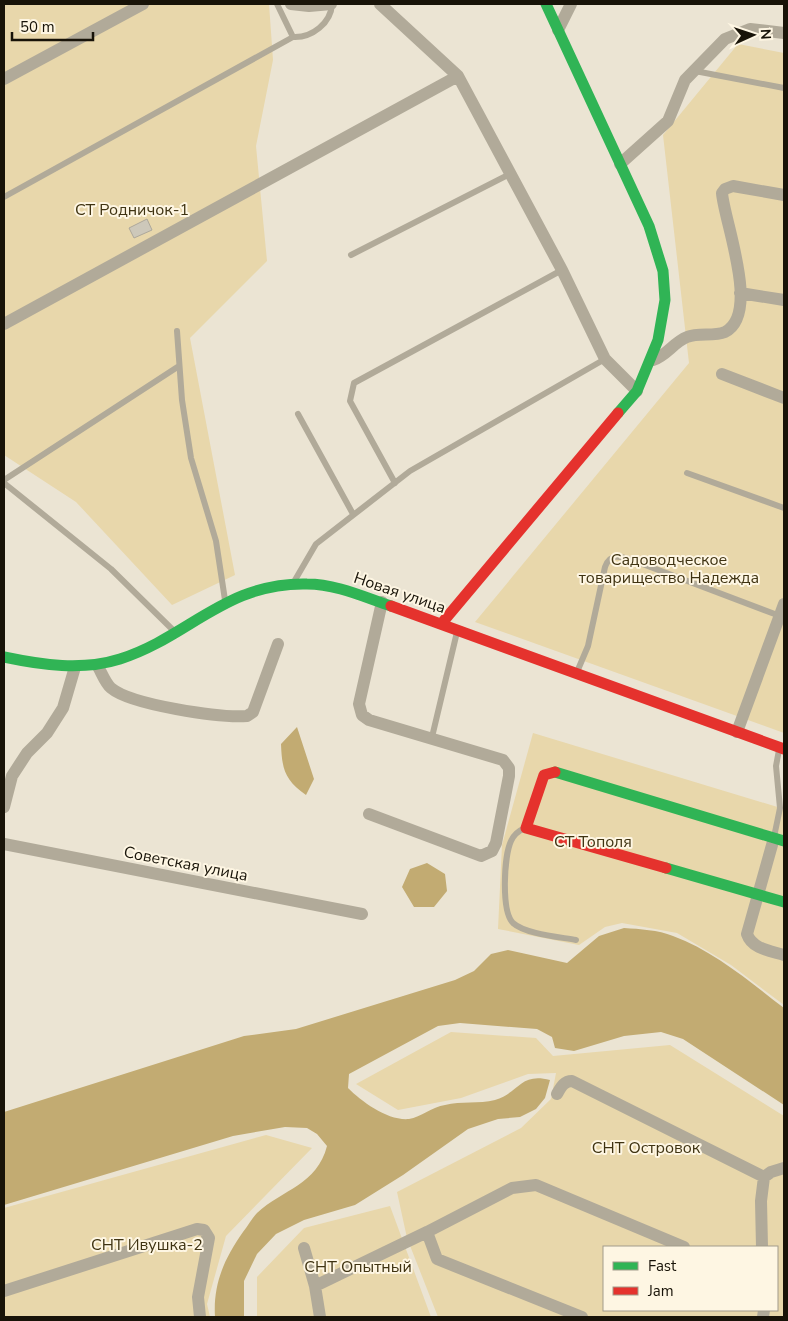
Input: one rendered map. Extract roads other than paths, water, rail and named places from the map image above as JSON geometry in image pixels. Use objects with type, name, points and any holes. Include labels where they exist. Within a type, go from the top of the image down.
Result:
[{"type":"street","points":[[4,79],[143,4]]},
{"type":"street","points":[[291,4],[309,6],[332,4]]},
{"type":"street","points":[[380,4],[458,76],[562,270],[606,359],[637,391]]},
{"type":"street","points":[[442,623],[637,391],[653,360],[663,321],[665,286],[661,263],[646,222],[546,4]]},
{"type":"street","points":[[558,30],[571,4]]},
{"type":"street","points":[[620,164],[668,121],[685,80],[725,39],[750,29],[784,33]]},
{"type":"street","points":[[4,324],[458,76]]},
{"type":"street","points":[[653,360],[678,341],[688,336],[716,334],[727,331],[735,320],[740,293],[737,258],[722,193],[725,189],[733,186],[784,195]]},
{"type":"street","points":[[740,293],[784,300]]},
{"type":"street","points":[[722,374],[784,398]]},
{"type":"street","name":"Новая улица","points":[[4,657],[23,662],[75,668],[122,658],[176,632],[238,596],[265,588],[309,582],[328,585],[442,623],[782,748]]},
{"type":"street","points":[[369,814],[480,856],[492,851],[509,776],[507,764],[503,760],[432,737],[369,720],[362,715],[359,704],[382,602]]},
{"type":"street","points":[[737,732],[782,610]]},
{"type":"street","points":[[97,664],[111,688],[139,700],[190,712],[247,716],[252,712],[278,644]]},
{"type":"street","points":[[4,807],[12,776],[27,753],[47,733],[63,708],[75,668]]},
{"type":"street","points":[[784,902],[757,894],[526,828],[544,775],[553,771],[779,839],[757,894],[747,929],[748,938],[757,946],[784,955]]},
{"type":"street","name":"Советская улица","points":[[4,844],[362,914]]},
{"type":"street","points":[[558,1094],[562,1086],[568,1081],[572,1081],[764,1177]]},
{"type":"street","points":[[762,1246],[761,1201],[764,1177],[771,1172],[784,1168]]},
{"type":"street","points":[[315,1286],[427,1232],[512,1188],[536,1185],[682,1246]]},
{"type":"street","points":[[4,1291],[197,1229],[204,1230],[209,1238],[198,1297],[200,1317]]},
{"type":"street","points":[[427,1232],[437,1260],[582,1317]]},
{"type":"street","points":[[304,1248],[315,1286],[320,1317]]},
{"type":"lane","points":[[276,4],[293,37]]},
{"type":"lane","points":[[4,196],[293,37],[305,37],[318,28],[331,15],[332,4]]},
{"type":"lane","points":[[694,71],[784,88]]},
{"type":"lane","points":[[351,255],[510,174]]},
{"type":"lane","points":[[395,483],[350,401],[354,383],[562,270]]},
{"type":"lane","points":[[177,331],[182,400],[191,458],[216,541],[226,603]]},
{"type":"lane","points":[[293,584],[316,544],[410,471],[606,359]]},
{"type":"lane","points":[[176,632],[111,569],[4,482],[179,366]]},
{"type":"lane","points":[[298,414],[353,514]]},
{"type":"lane","points":[[687,473],[784,508]]},
{"type":"lane","points":[[577,673],[588,646],[608,560],[613,557],[632,560],[782,610]]},
{"type":"lane","points":[[432,737],[458,629]]},
{"type":"lane","points":[[779,839],[780,808],[776,766],[782,748]]},
{"type":"lane","points":[[526,828],[516,832],[511,840],[507,855],[506,908],[511,922],[524,930],[576,940]]},
{"type":"park label","name":"СТ Родничок-1","points":[[132,209]]},
{"type":"park label","name":"Садоводческое товарищество Надежда","points":[[669,568]]},
{"type":"park label","name":"СТ Тополя","points":[[593,841]]},
{"type":"park label","name":"СНТ Островок","points":[[646,1147]]},
{"type":"park label","name":"СНТ Ивушка-2","points":[[147,1244]]},
{"type":"park label","name":"СНТ Опытный","points":[[358,1266]]}]
